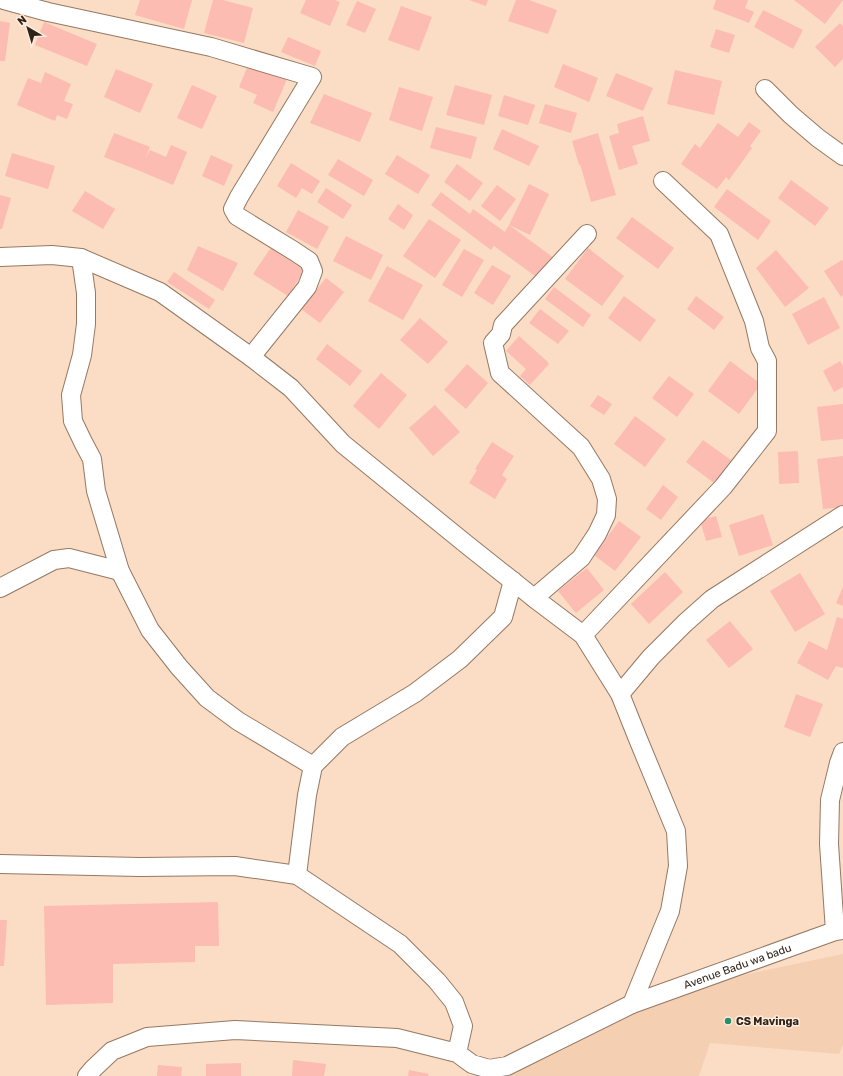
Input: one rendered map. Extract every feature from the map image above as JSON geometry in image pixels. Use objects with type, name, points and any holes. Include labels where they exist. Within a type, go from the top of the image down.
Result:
[{"type":"street","points":[[4,0],[48,12],[212,47],[312,77],[239,197],[234,209],[237,216],[309,262],[313,271],[307,286],[251,357]]},
{"type":"street","points":[[765,89],[791,115],[818,138],[843,156]]},
{"type":"street","points":[[583,635],[723,487],[767,431],[767,361],[760,348],[754,321],[719,234],[663,181]]},
{"type":"street","points":[[534,598],[581,558],[597,534],[606,515],[606,499],[601,479],[581,447],[500,373],[493,343],[501,334],[503,325],[587,234]]},
{"type":"street","points":[[0,257],[52,254],[81,258],[160,292],[251,357],[291,388],[343,444],[466,544],[583,635],[620,694],[676,831],[678,866],[670,911],[632,1004]]},
{"type":"street","points":[[81,258],[86,293],[86,324],[82,355],[71,395],[73,421],[92,459],[96,491],[120,571],[150,630],[179,667],[207,698],[238,721],[313,766]]},
{"type":"street","points":[[620,694],[651,657],[685,623],[712,599],[843,515]]},
{"type":"street","points":[[0,588],[54,560],[69,558],[120,571]]},
{"type":"street","points":[[297,875],[307,794],[313,766],[342,737],[415,693],[460,659],[503,617],[513,581]]},
{"type":"street","points":[[839,930],[829,844],[830,800],[843,752]]},
{"type":"street","points":[[0,864],[140,867],[235,866],[297,875],[400,944],[437,981],[454,1002],[463,1026],[457,1053],[397,1038],[235,1030],[147,1037],[112,1051],[92,1068],[87,1076]]},
{"type":"street","name":"Avenue Badu wa badu","points":[[457,1053],[472,1064],[489,1069],[507,1066],[632,1004],[839,930]]},
{"type":"shaded area","name":"CS Mavinga","points":[[843,954],[843,1045],[839,1054],[710,1043],[699,1076],[495,1076],[520,1061],[561,1051],[651,999],[753,973]]},
{"type":"building","points":[[140,0],[192,0],[184,29],[135,15]]},
{"type":"building","points":[[213,0],[223,0],[253,8],[244,43],[204,33]]},
{"type":"building","points":[[306,0],[335,0],[340,2],[330,26],[300,13]]},
{"type":"building","points":[[469,0],[488,0],[486,6]]},
{"type":"building","points":[[516,0],[529,0],[557,10],[548,34],[508,21]]},
{"type":"building","points":[[716,0],[748,0],[745,8],[754,12],[749,23],[713,9]]},
{"type":"building","points":[[794,0],[843,0],[825,24]]},
{"type":"building","points":[[357,1],[376,9],[365,33],[346,25]]},
{"type":"building","points":[[401,6],[432,17],[419,51],[388,40]]},
{"type":"building","points":[[763,10],[803,30],[793,49],[754,27]]},
{"type":"building","points":[[0,21],[10,23],[5,61],[0,61]]},
{"type":"building","points":[[44,22],[97,44],[87,66],[35,45]]},
{"type":"building","points":[[840,23],[843,26],[843,59],[835,67],[815,47]]},
{"type":"building","points":[[716,29],[735,35],[729,53],[710,47]]},
{"type":"building","points":[[288,37],[321,51],[315,66],[281,52]]},
{"type":"building","points":[[249,63],[287,79],[273,112],[253,103],[257,95],[239,87]]},
{"type":"building","points":[[563,64],[598,78],[589,102],[554,87]]},
{"type":"building","points":[[116,69],[153,84],[140,113],[104,97]]},
{"type":"building","points":[[675,70],[722,81],[714,115],[667,104]]},
{"type":"building","points":[[45,72],[71,84],[64,101],[73,104],[67,119],[57,115],[55,121],[17,105],[28,78],[41,83]]},
{"type":"building","points":[[616,73],[653,88],[643,111],[606,96]]},
{"type":"building","points":[[192,85],[217,96],[202,129],[177,118]]},
{"type":"building","points":[[455,85],[492,95],[484,125],[446,115]]},
{"type":"building","points":[[399,87],[433,97],[422,131],[389,120]]},
{"type":"building","points":[[324,94],[372,113],[360,142],[310,123]]},
{"type":"building","points":[[504,95],[535,105],[528,125],[498,116]]},
{"type":"building","points":[[545,104],[577,113],[571,133],[539,123]]},
{"type":"building","points":[[643,116],[650,141],[632,146],[638,164],[619,170],[609,136],[619,133],[617,124]]},
{"type":"building","points":[[749,122],[761,131],[750,146],[752,148],[729,180],[726,177],[717,189],[681,164],[695,144],[700,148],[718,123],[738,137]]},
{"type":"building","points":[[436,127],[477,137],[471,159],[430,148]]},
{"type":"building","points":[[502,129],[539,146],[529,166],[493,149]]},
{"type":"building","points":[[114,133],[150,147],[145,159],[150,150],[166,157],[171,145],[187,152],[173,185],[104,157]]},
{"type":"building","points":[[598,133],[616,195],[591,202],[572,141]]},
{"type":"building","points":[[12,153],[55,166],[48,189],[5,176]]},
{"type":"building","points":[[211,155],[233,165],[224,186],[202,176]]},
{"type":"building","points":[[397,155],[430,175],[418,194],[385,174]]},
{"type":"building","points":[[338,159],[373,180],[364,196],[328,175]]},
{"type":"building","points":[[291,163],[320,181],[312,194],[302,188],[296,198],[277,186]]},
{"type":"building","points":[[457,164],[483,183],[470,201],[444,182]]},
{"type":"building","points":[[791,180],[829,208],[815,226],[778,198]]},
{"type":"building","points":[[529,184],[549,194],[530,235],[509,225]]},
{"type":"building","points":[[497,185],[516,199],[500,221],[481,206]]},
{"type":"building","points":[[326,188],[352,205],[343,219],[317,202]]},
{"type":"building","points":[[727,189],[771,221],[758,240],[714,207]]},
{"type":"building","points":[[85,191],[115,209],[103,229],[72,211]]},
{"type":"building","points":[[441,192],[470,214],[473,209],[505,232],[509,225],[554,258],[539,279],[494,246],[491,250],[431,205]]},
{"type":"building","points":[[0,195],[11,198],[2,229],[0,229]]},
{"type":"building","points":[[398,204],[413,215],[404,230],[388,219]]},
{"type":"building","points":[[298,210],[329,227],[317,249],[286,232]]},
{"type":"building","points":[[632,217],[674,248],[658,269],[616,238]]},
{"type":"building","points":[[429,219],[461,240],[435,278],[403,256]]},
{"type":"building","points":[[346,236],[383,255],[371,280],[333,261]]},
{"type":"building","points":[[198,246],[238,263],[223,291],[187,270]]},
{"type":"building","points":[[272,246],[306,268],[288,296],[253,274]]},
{"type":"building","points":[[588,248],[624,276],[602,306],[565,279]]},
{"type":"building","points":[[464,249],[484,260],[462,297],[442,285]]},
{"type":"building","points":[[776,250],[809,288],[785,307],[756,268]]},
{"type":"building","points":[[842,260],[843,295],[841,297],[824,271]]},
{"type":"building","points":[[492,265],[511,276],[493,305],[474,293]]},
{"type":"building","points":[[387,266],[423,285],[403,320],[368,301]]},
{"type":"building","points":[[174,272],[215,300],[209,309],[167,282]]},
{"type":"building","points":[[326,278],[344,292],[320,323],[301,309]]},
{"type":"building","points":[[554,287],[591,315],[583,327],[545,299]]},
{"type":"building","points":[[624,296],[656,320],[640,342],[608,318]]},
{"type":"building","points":[[696,296],[724,317],[714,330],[687,309]]},
{"type":"building","points":[[824,297],[840,328],[808,345],[792,314]]},
{"type":"building","points":[[540,309],[569,331],[558,344],[529,323]]},
{"type":"building","points":[[420,318],[448,342],[428,364],[400,340]]},
{"type":"building","points":[[519,336],[549,364],[530,385],[520,376],[526,369],[506,351]]},
{"type":"building","points":[[327,344],[362,371],[350,386],[316,359]]},
{"type":"building","points":[[730,361],[761,384],[739,414],[708,391]]},
{"type":"building","points":[[840,361],[843,366],[843,387],[834,392],[823,371]]},
{"type":"building","points":[[467,364],[488,383],[466,409],[444,390]]},
{"type":"building","points":[[381,373],[407,395],[379,429],[353,406]]},
{"type":"building","points":[[669,376],[694,394],[677,417],[652,398]]},
{"type":"building","points":[[598,395],[612,404],[604,415],[590,406]]},
{"type":"building","points":[[843,404],[843,439],[821,441],[817,407]]},
{"type":"building","points":[[435,405],[460,432],[433,456],[409,428]]},
{"type":"building","points":[[635,416],[666,439],[645,467],[614,444]]},
{"type":"building","points":[[703,440],[731,460],[714,483],[686,462]]},
{"type":"building","points":[[492,442],[514,456],[502,475],[507,479],[495,499],[469,483],[477,470],[475,469]]},
{"type":"building","points":[[798,451],[799,483],[779,484],[778,452]]},
{"type":"building","points":[[843,456],[843,507],[823,509],[817,459]]},
{"type":"building","points":[[663,485],[678,497],[661,520],[646,509]]},
{"type":"building","points":[[763,514],[773,545],[739,556],[729,525]]},
{"type":"building","points":[[716,516],[722,537],[706,541],[700,520]]},
{"type":"building","points":[[619,521],[641,537],[615,571],[594,555]]},
{"type":"building","points":[[587,568],[604,590],[576,613],[558,591]]},
{"type":"building","points":[[665,572],[683,592],[649,624],[631,604]]},
{"type":"building","points":[[800,573],[825,614],[795,632],[770,591]]},
{"type":"building","points":[[843,587],[843,606],[836,603]]},
{"type":"building","points":[[837,617],[843,619],[843,668],[836,666],[828,680],[797,663],[809,641],[827,650]]},
{"type":"building","points":[[730,621],[753,649],[729,668],[706,640]]},
{"type":"building","points":[[796,694],[823,704],[810,737],[784,727]]},
{"type":"building","points":[[218,902],[219,946],[195,946],[195,962],[113,964],[113,1003],[46,1005],[44,906]]},
{"type":"building","points":[[0,920],[7,920],[4,966],[0,966]]},
{"type":"building","points":[[293,1060],[326,1064],[324,1076],[292,1076]]},
{"type":"building","points":[[241,1063],[241,1076],[206,1076],[206,1064]]},
{"type":"building","points":[[158,1065],[182,1067],[181,1076],[157,1076]]},
{"type":"building","points":[[409,1070],[429,1074],[428,1076],[408,1076]]},
{"type":"place","name":"CS Mavinga","points":[[728,1021]]}]
